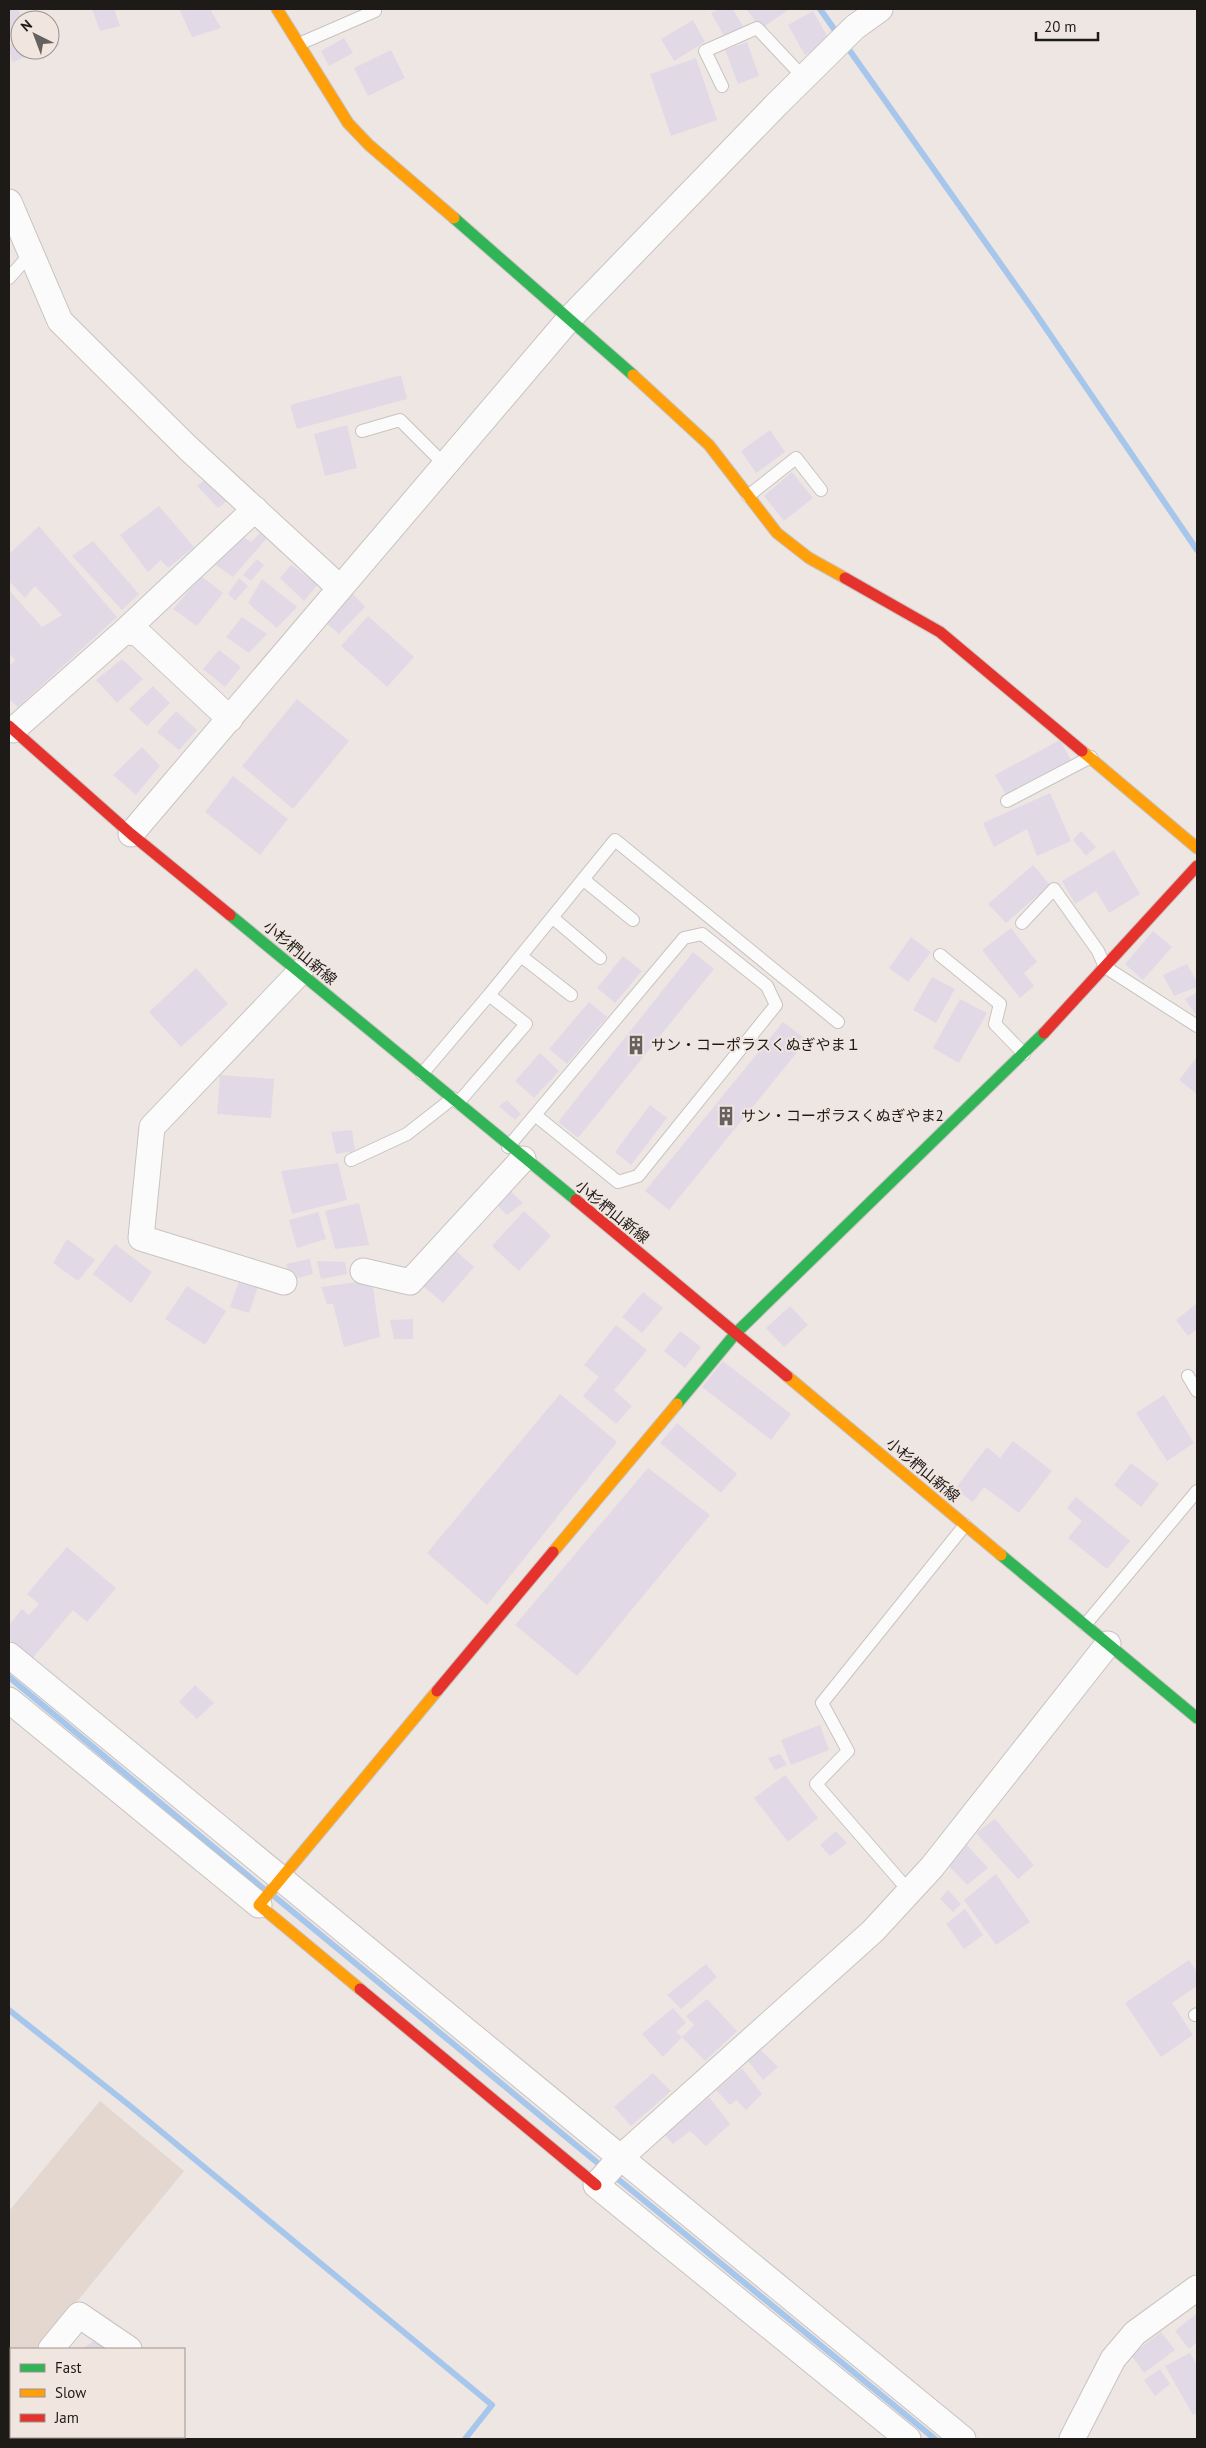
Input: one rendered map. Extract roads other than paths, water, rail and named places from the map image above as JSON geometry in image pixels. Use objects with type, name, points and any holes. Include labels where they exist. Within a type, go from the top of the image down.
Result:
[{"type":"street","points":[[277,9],[348,123],[369,145],[570,318],[709,445],[777,533],[809,558],[940,632],[1197,848]]},
{"type":"street","points":[[132,834],[570,318],[804,78],[855,28],[880,9]]},
{"type":"street","points":[[9,202],[60,321],[188,448],[340,588]]},
{"type":"street","points":[[11,728],[125,631],[255,509]]},
{"type":"street","points":[[125,631],[139,634],[230,719]]},
{"type":"street","name":"小杉椚山新線","points":[[11,728],[132,834],[1197,1718]]},
{"type":"street","points":[[259,1905],[736,1334],[1024,1054],[1197,866]]},
{"type":"street","points":[[284,1282],[141,1238],[152,1127],[300,972]]},
{"type":"street","points":[[363,1270],[410,1282],[516,1153]]},
{"type":"street","points":[[596,2185],[620,2158],[873,1931],[938,1860],[1108,1644]]},
{"type":"street","points":[[9,1655],[963,2439]]},
{"type":"street","points":[[9,1700],[596,2185],[908,2439]]},
{"type":"street","points":[[1072,2439],[1114,2359],[1135,2333],[1197,2288]]},
{"type":"street","points":[[52,2348],[79,2315],[128,2348]]},
{"type":"lane","points":[[299,44],[375,11]]},
{"type":"lane","points":[[722,86],[705,51],[757,28],[804,78]]},
{"type":"lane","points":[[9,278],[31,253]]},
{"type":"lane","points":[[362,431],[400,420],[445,466]]},
{"type":"lane","points":[[748,496],[796,458],[821,490]]},
{"type":"lane","points":[[1007,801],[1091,757]]},
{"type":"lane","points":[[422,1074],[616,840],[838,1022]]},
{"type":"lane","points":[[584,880],[632,920]]},
{"type":"lane","points":[[1022,923],[1054,889],[1098,951],[1105,967],[1197,1026]]},
{"type":"lane","points":[[553,918],[600,958]]},
{"type":"lane","points":[[516,1153],[535,1115],[684,938],[702,934],[767,986],[776,1005],[638,1176],[618,1182],[535,1115]]},
{"type":"lane","points":[[940,955],[1000,1004],[995,1024],[1024,1054]]},
{"type":"lane","points":[[521,956],[571,995]]},
{"type":"lane","points":[[351,1160],[407,1134],[455,1101],[526,1024],[489,995]]},
{"type":"lane","points":[[1188,1376],[1197,1391]]},
{"type":"lane","points":[[1085,1625],[1197,1491]]},
{"type":"lane","points":[[909,1892],[816,1784],[848,1751],[822,1703],[965,1525]]},
{"type":"waterway","points":[[820,9],[839,36]]},
{"type":"waterway","points":[[845,44],[1034,311],[1197,550]]},
{"type":"waterway","points":[[9,1677],[265,1890]]},
{"type":"waterway","points":[[275,1897],[605,2169]]},
{"type":"waterway","points":[[9,2010],[129,2105],[492,2405],[465,2439]]},
{"type":"waterway","points":[[613,2175],[935,2439]]},
{"type":"place","name":"サン・コーポラスくぬぎやま１","points":[[636,1045]]},
{"type":"place","name":"サン・コーポラスくぬぎやま2","points":[[726,1116]]}]
